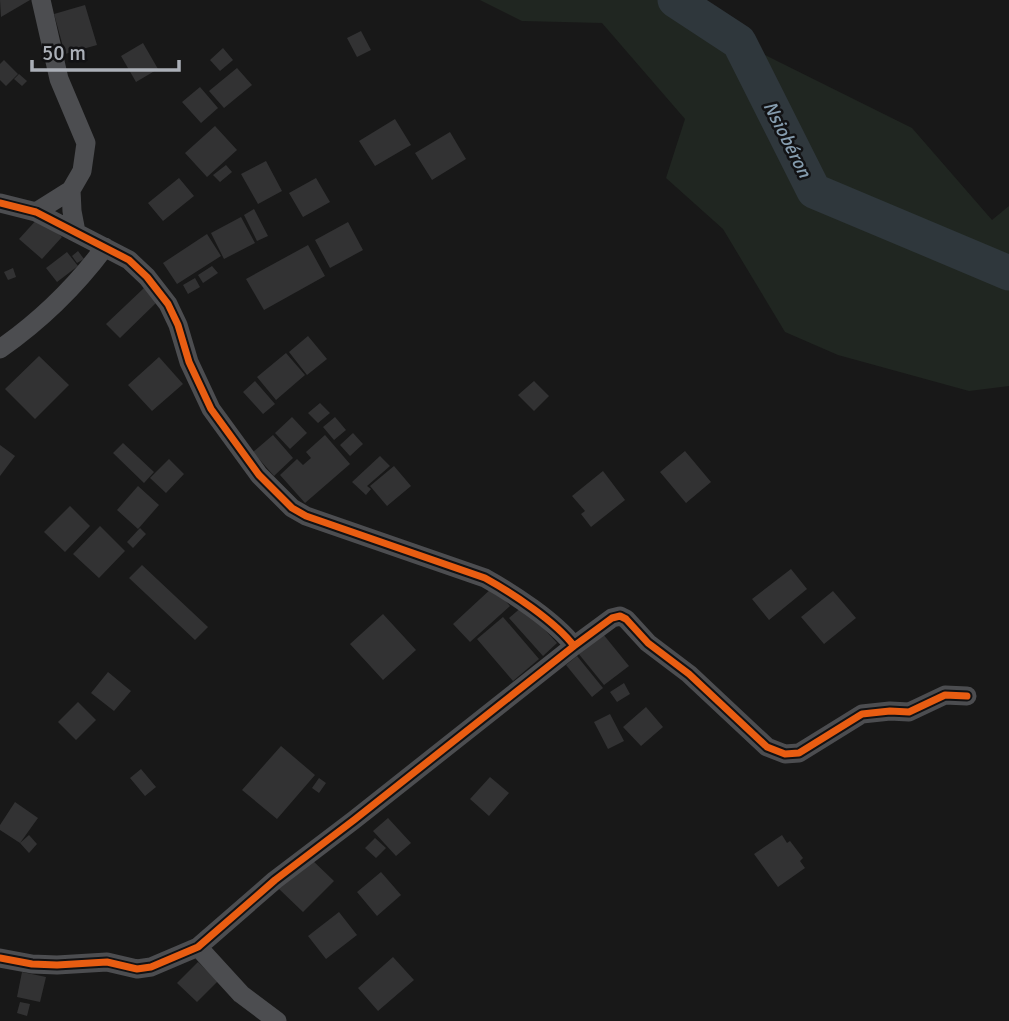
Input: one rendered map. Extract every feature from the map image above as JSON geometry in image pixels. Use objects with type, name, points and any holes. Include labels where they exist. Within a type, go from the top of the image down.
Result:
[{"type":"street","points":[[36,212],[71,190],[82,171],[86,143],[59,79],[41,0]]},
{"type":"street","points":[[71,190],[76,232]]},
{"type":"street","points":[[0,204],[36,212],[106,247],[129,260],[147,278],[168,304],[189,362],[211,409],[259,475],[292,508],[306,516],[485,578],[508,591],[557,627],[574,646]]},
{"type":"street","points":[[0,349],[85,274],[106,247]]},
{"type":"street","points":[[0,958],[57,965],[107,962],[137,969],[151,967],[198,947],[275,880],[612,618],[620,616],[626,619],[648,643],[689,674],[766,747],[785,754],[799,753],[862,714],[909,712],[945,695],[967,696]]},
{"type":"street","points":[[198,947],[241,994],[277,1021]]},
{"type":"shaded area","points":[[480,0],[677,0],[739,42],[912,128],[992,220],[1009,206],[1009,386],[969,391],[838,355],[785,332],[723,229],[666,178],[685,119],[602,23],[522,21]]},
{"type":"building","points":[[0,0],[30,0],[1,17]]},
{"type":"building","points":[[85,5],[97,45],[65,54],[54,14]]},
{"type":"building","points":[[361,31],[371,50],[357,57],[347,38]]},
{"type":"building","points":[[143,43],[158,69],[136,82],[121,56]]},
{"type":"building","points":[[223,48],[233,60],[220,71],[210,60]]},
{"type":"building","points":[[4,60],[18,74],[6,86],[0,80],[0,64]]},
{"type":"building","points":[[237,68],[252,85],[224,108],[209,91]]},
{"type":"building","points":[[19,74],[27,81],[22,86],[14,79]]},
{"type":"building","points":[[200,87],[218,108],[201,123],[182,102]]},
{"type":"building","points":[[395,119],[411,145],[375,166],[359,141]]},
{"type":"building","points":[[215,126],[237,150],[207,177],[185,153]]},
{"type":"building","points":[[450,132],[466,159],[432,180],[415,153]]},
{"type":"building","points":[[266,161],[282,191],[258,204],[241,174]]},
{"type":"building","points":[[226,165],[232,172],[220,182],[213,175]]},
{"type":"building","points":[[179,178],[194,196],[163,221],[148,203]]},
{"type":"building","points":[[316,178],[330,202],[303,217],[289,193]]},
{"type":"building","points":[[254,209],[268,236],[257,241],[244,215]]},
{"type":"building","points":[[39,217],[62,237],[42,259],[19,239]]},
{"type":"building","points":[[241,217],[255,243],[224,259],[211,233]]},
{"type":"building","points":[[348,222],[363,250],[330,268],[315,240]]},
{"type":"building","points":[[207,234],[221,256],[177,284],[163,263]]},
{"type":"building","points":[[308,245],[325,276],[264,310],[246,279]]},
{"type":"building","points":[[78,251],[84,259],[77,263],[72,256]]},
{"type":"building","points":[[67,252],[78,266],[57,282],[46,268]]},
{"type":"building","points":[[212,266],[218,273],[203,283],[198,275]]},
{"type":"building","points":[[13,268],[16,277],[8,280],[4,272]]},
{"type":"building","points":[[195,278],[200,287],[188,294],[183,285]]},
{"type":"building","points":[[144,288],[158,301],[120,338],[106,324]]},
{"type":"building","points":[[308,336],[327,359],[307,375],[289,352]]},
{"type":"building","points":[[286,353],[305,375],[276,400],[257,377]]},
{"type":"building","points":[[39,356],[69,385],[35,419],[5,389]]},
{"type":"building","points":[[159,357],[183,384],[152,411],[128,385]]},
{"type":"building","points":[[255,381],[275,404],[263,414],[243,392]]},
{"type":"building","points":[[534,381],[549,396],[534,411],[518,395]]},
{"type":"building","points":[[320,403],[330,413],[318,423],[308,413]]},
{"type":"building","points":[[292,417],[307,433],[290,449],[275,433]]},
{"type":"building","points":[[335,417],[346,430],[334,440],[323,427]]},
{"type":"building","points":[[353,433],[363,444],[350,456],[340,445]]},
{"type":"building","points":[[273,435],[293,458],[274,476],[253,452]]},
{"type":"building","points":[[325,435],[350,464],[305,503],[280,475],[297,459],[303,465],[311,458],[306,452]]},
{"type":"building","points":[[123,443],[154,472],[144,483],[113,453]]},
{"type":"building","points":[[0,445],[15,456],[0,476]]},
{"type":"building","points":[[685,451],[711,482],[686,503],[660,472]]},
{"type":"building","points":[[380,456],[390,466],[367,486],[371,489],[366,495],[352,482]]},
{"type":"building","points":[[169,459],[184,474],[166,493],[150,478]]},
{"type":"building","points":[[394,466],[411,486],[387,506],[370,486]]},
{"type":"building","points":[[603,471],[625,500],[591,527],[581,514],[585,511],[572,496]]},
{"type":"building","points":[[138,486],[159,505],[138,529],[117,510]]},
{"type":"building","points":[[70,506],[90,526],[65,552],[44,532]]},
{"type":"building","points":[[100,526],[125,551],[99,578],[73,554]]},
{"type":"building","points":[[140,528],[146,534],[133,548],[127,542]]},
{"type":"building","points":[[142,565],[208,627],[195,640],[129,578]]},
{"type":"building","points":[[791,569],[807,589],[769,620],[752,599]]},
{"type":"building","points":[[493,587],[510,606],[470,642],[453,624]]},
{"type":"building","points":[[833,591],[856,618],[824,644],[801,617]]},
{"type":"building","points":[[523,606],[557,643],[543,656],[509,618]]},
{"type":"building","points":[[383,614],[416,650],[383,680],[350,644]]},
{"type":"building","points":[[503,617],[539,659],[513,681],[477,639]]},
{"type":"building","points":[[603,634],[629,666],[604,685],[578,653]]},
{"type":"building","points":[[577,656],[603,688],[592,697],[566,665]]},
{"type":"building","points":[[108,672],[131,691],[114,711],[91,693]]},
{"type":"building","points":[[624,683],[630,694],[617,702],[610,692]]},
{"type":"building","points":[[78,702],[96,720],[76,740],[58,722]]},
{"type":"building","points":[[646,707],[663,727],[641,746],[623,727]]},
{"type":"building","points":[[610,714],[624,741],[608,749],[594,722]]},
{"type":"building","points":[[281,746],[315,775],[277,819],[242,790]]},
{"type":"building","points":[[141,769],[156,787],[145,796],[130,778]]},
{"type":"building","points":[[490,777],[509,793],[489,816],[470,799]]},
{"type":"building","points":[[319,778],[326,783],[319,793],[312,788]]},
{"type":"building","points":[[15,802],[38,818],[20,843],[0,830],[0,825]]},
{"type":"building","points":[[388,818],[411,843],[396,856],[373,831]]},
{"type":"building","points":[[29,835],[37,844],[29,853],[20,843]]},
{"type":"building","points":[[782,835],[803,858],[800,861],[805,868],[778,887],[754,854]]},
{"type":"building","points":[[375,838],[386,848],[376,858],[365,848]]},
{"type":"building","points":[[309,857],[334,881],[303,912],[278,888]]},
{"type":"building","points":[[381,872],[401,895],[377,916],[357,892]]},
{"type":"building","points":[[339,912],[357,935],[326,959],[308,936]]},
{"type":"building","points":[[393,957],[414,980],[378,1011],[358,988]]},
{"type":"building","points":[[198,962],[218,981],[197,1002],[177,983]]},
{"type":"building","points":[[22,972],[46,977],[40,1002],[17,997]]},
{"type":"building","points":[[20,1002],[30,1004],[27,1016],[17,1013]]},
{"type":"waterway","name":"Nsiobéron","points":[[675,0],[739,42],[814,191],[1009,273]]},
{"type":"cycle path","points":[[0,203],[36,212],[129,260],[147,277],[168,304],[178,325],[189,362],[211,409],[259,475],[292,508],[306,516],[485,578],[545,617],[574,646],[612,618],[620,616],[648,643],[689,674],[767,747],[785,754],[799,753],[862,714],[909,712],[945,695],[967,696]]},
{"type":"cycle path","points":[[0,958],[57,965],[107,962],[137,969],[151,967],[198,947],[275,880],[574,646]]}]
